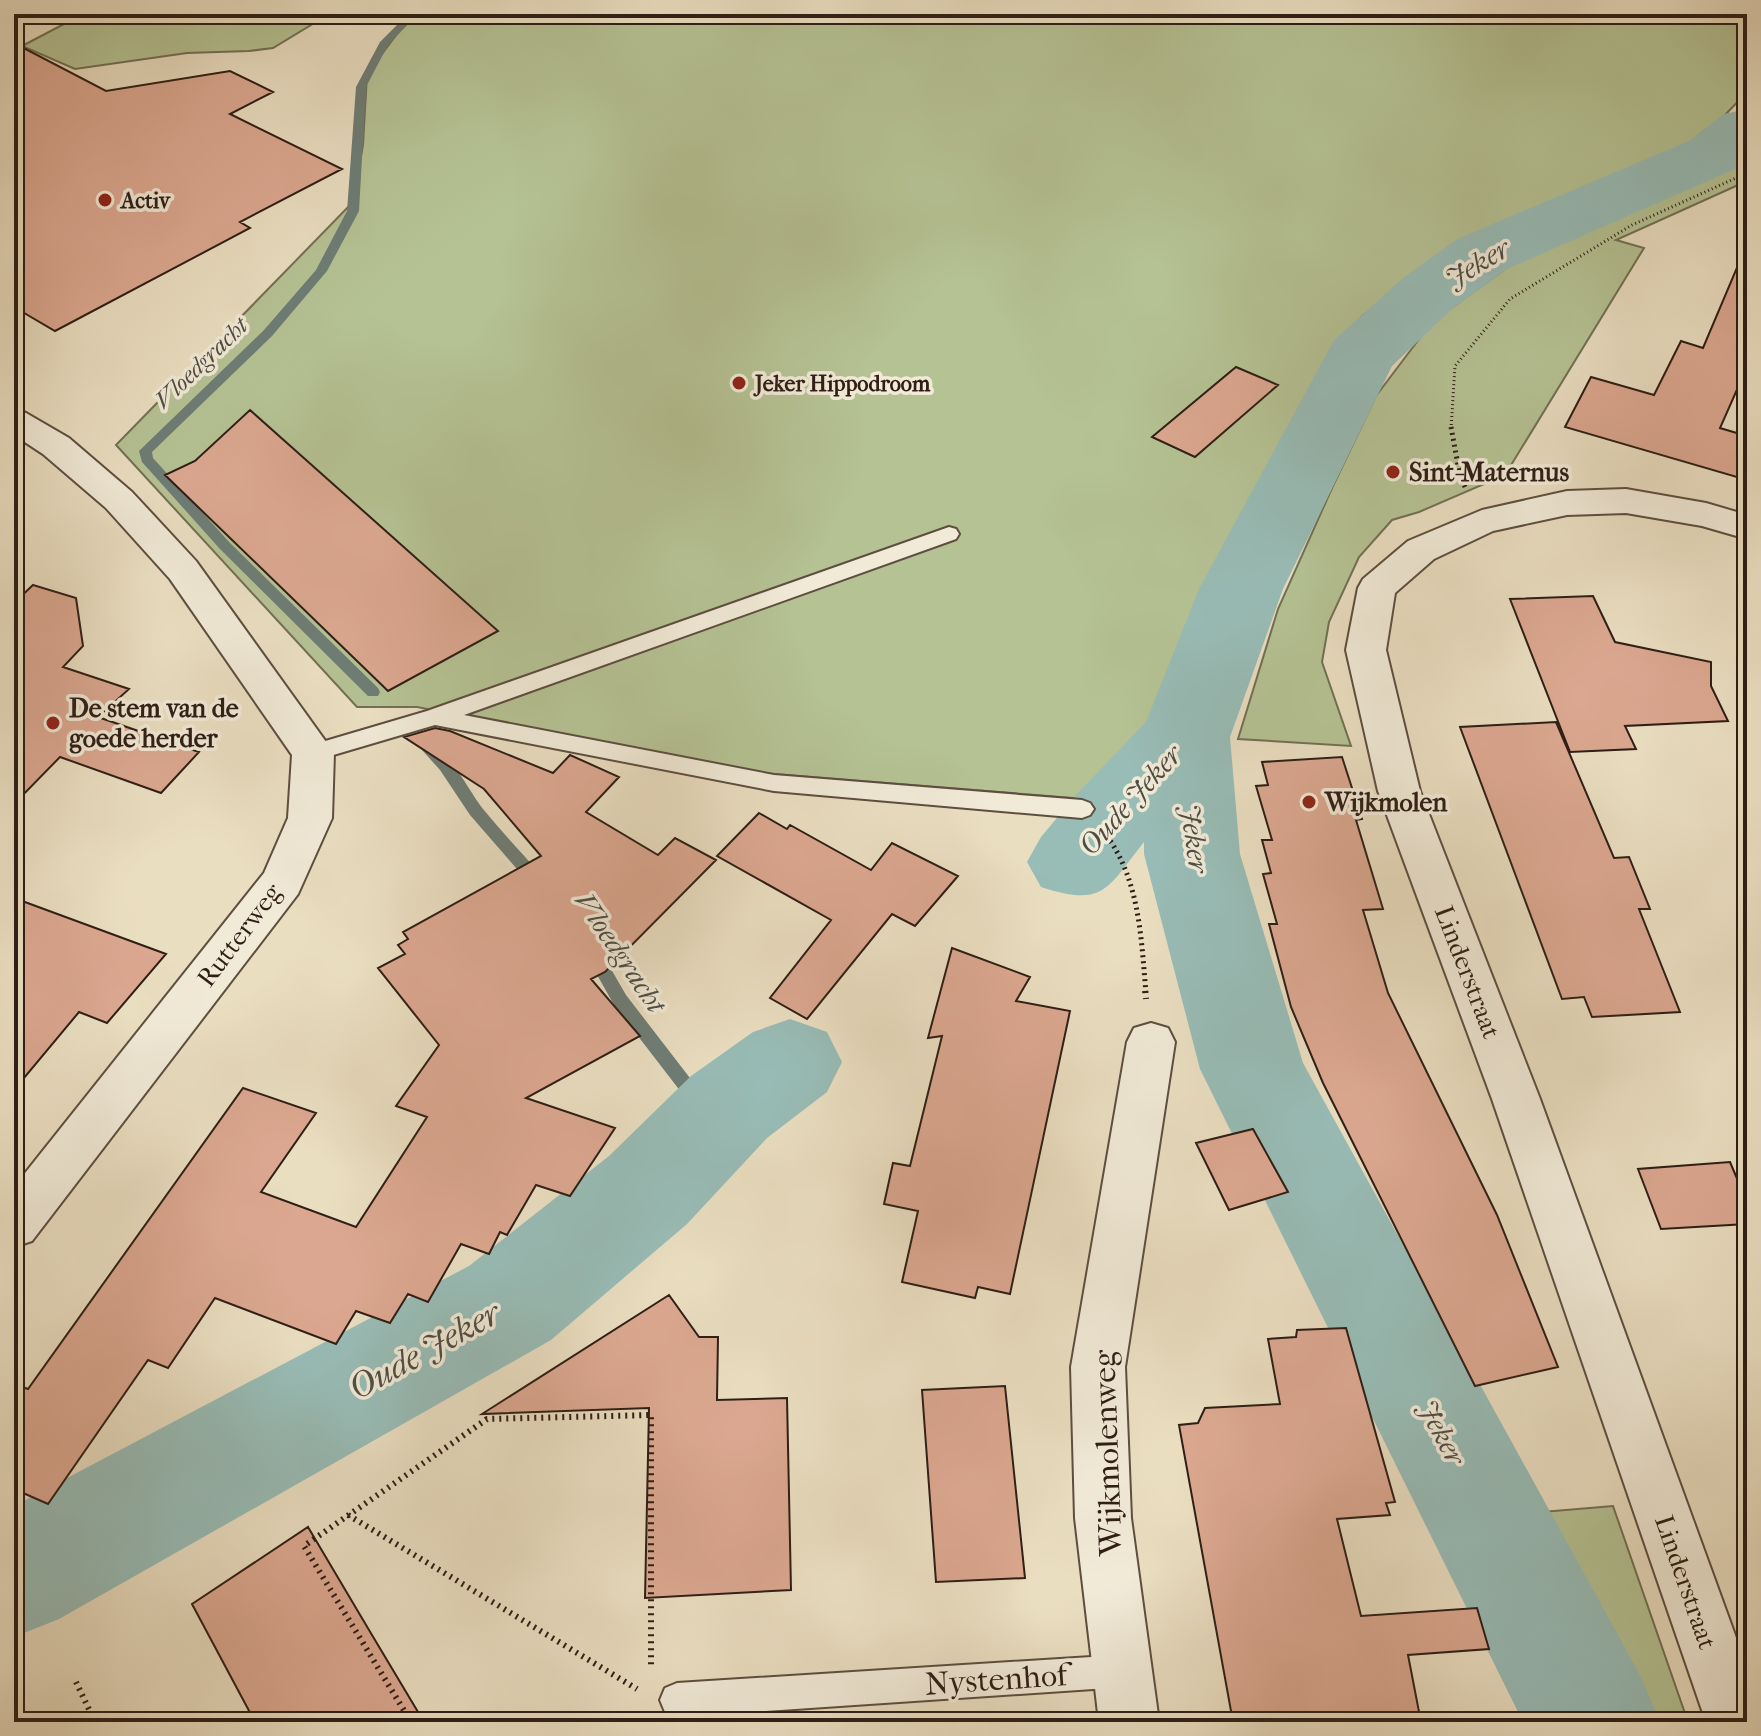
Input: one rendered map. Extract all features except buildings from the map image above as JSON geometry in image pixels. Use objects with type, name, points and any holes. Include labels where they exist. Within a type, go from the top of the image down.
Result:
[{"type":"street","points":[[14,420],[56,446],[119,500],[183,570],[313,753]]},
{"type":"street","name":"Linderstraat","points":[[1736,1722],[1516,1099],[1399,791],[1366,650],[1377,588],[1421,550],[1482,522],[1567,503],[1626,501],[1706,515],[1747,527]]},
{"type":"street","name":"Rutterweg","points":[[14,1225],[282,882],[310,818],[313,753]]},
{"type":"street","name":"Wijkmolenweg","points":[[1126,1696],[1103,1518],[1098,1367],[1151,1042]]},
{"type":"lane","points":[[313,753],[435,717],[949,534]]},
{"type":"lane","points":[[435,717],[774,783],[1082,809]]},
{"type":"lane","name":"Nystenhof","points":[[664,1699],[1126,1696]]},
{"type":"path","points":[[1482,522],[1460,476],[1451,429],[1455,366],[1510,299],[1632,225],[1747,173]]},
{"type":"path","points":[[1115,844],[1135,896],[1151,1042]]},
{"type":"path","points":[[411,1722],[304,1546],[487,1419],[651,1415],[664,1699]]},
{"type":"path","points":[[348,1515],[664,1699]]},
{"type":"path","points":[[76,1682],[95,1722]]},
{"type":"green space","points":[[83,14],[329,14],[273,48],[249,51],[187,53],[75,69],[22,46]]},
{"type":"green space","name":"Jeker Hippodroom","points":[[412,14],[1747,14],[1747,92],[1703,138],[1465,243],[1362,316],[1329,366],[1233,548],[1154,717],[1098,800],[751,772],[417,707],[357,707],[116,445],[353,202],[363,145],[367,74]]},
{"type":"green space","points":[[1747,156],[1747,181],[1616,240],[1644,248],[1505,475],[1419,512],[1392,520],[1359,557],[1329,622],[1322,662],[1351,746],[1238,739],[1278,609],[1333,486],[1376,396],[1432,322],[1508,267],[1585,227],[1693,185]]},
{"type":"green space","points":[[1613,1506],[1688,1722],[1619,1722],[1518,1514]]},
{"type":"waterway","name":"Vloedgracht","points":[[373,692],[225,546],[147,459],[145,451],[268,333],[321,271],[353,211],[361,87],[384,44],[413,14]]},
{"type":"waterway","name":"Jeker","points":[[1185,737],[1241,589],[1360,356],[1427,294],[1482,254],[1712,155],[1747,128]]},
{"type":"waterway","name":"Oude Jeker","points":[[1075,862],[1109,819],[1185,737]]},
{"type":"waterway","name":"Jeker","points":[[1185,737],[1192,854],[1252,1069],[1593,1722]]},
{"type":"waterway","name":"Vloedgracht","points":[[427,746],[476,811],[536,880]]},
{"type":"waterway","name":"Vloedgracht","points":[[594,955],[620,1000],[714,1122]]},
{"type":"waterway","name":"Oude Jeker","points":[[14,1574],[510,1303],[648,1190],[729,1107],[790,1062]]},
{"type":"place","name":"Activ","points":[[105,200]]},
{"type":"place","name":"Jeker Hippodroom","points":[[739,383]]},
{"type":"place","name":"Sint-Maternus","points":[[1393,472]]},
{"type":"place","name":"De stem van de goede herder","points":[[53,723]]},
{"type":"place","name":"Wijkmolen","points":[[1309,802]]}]
